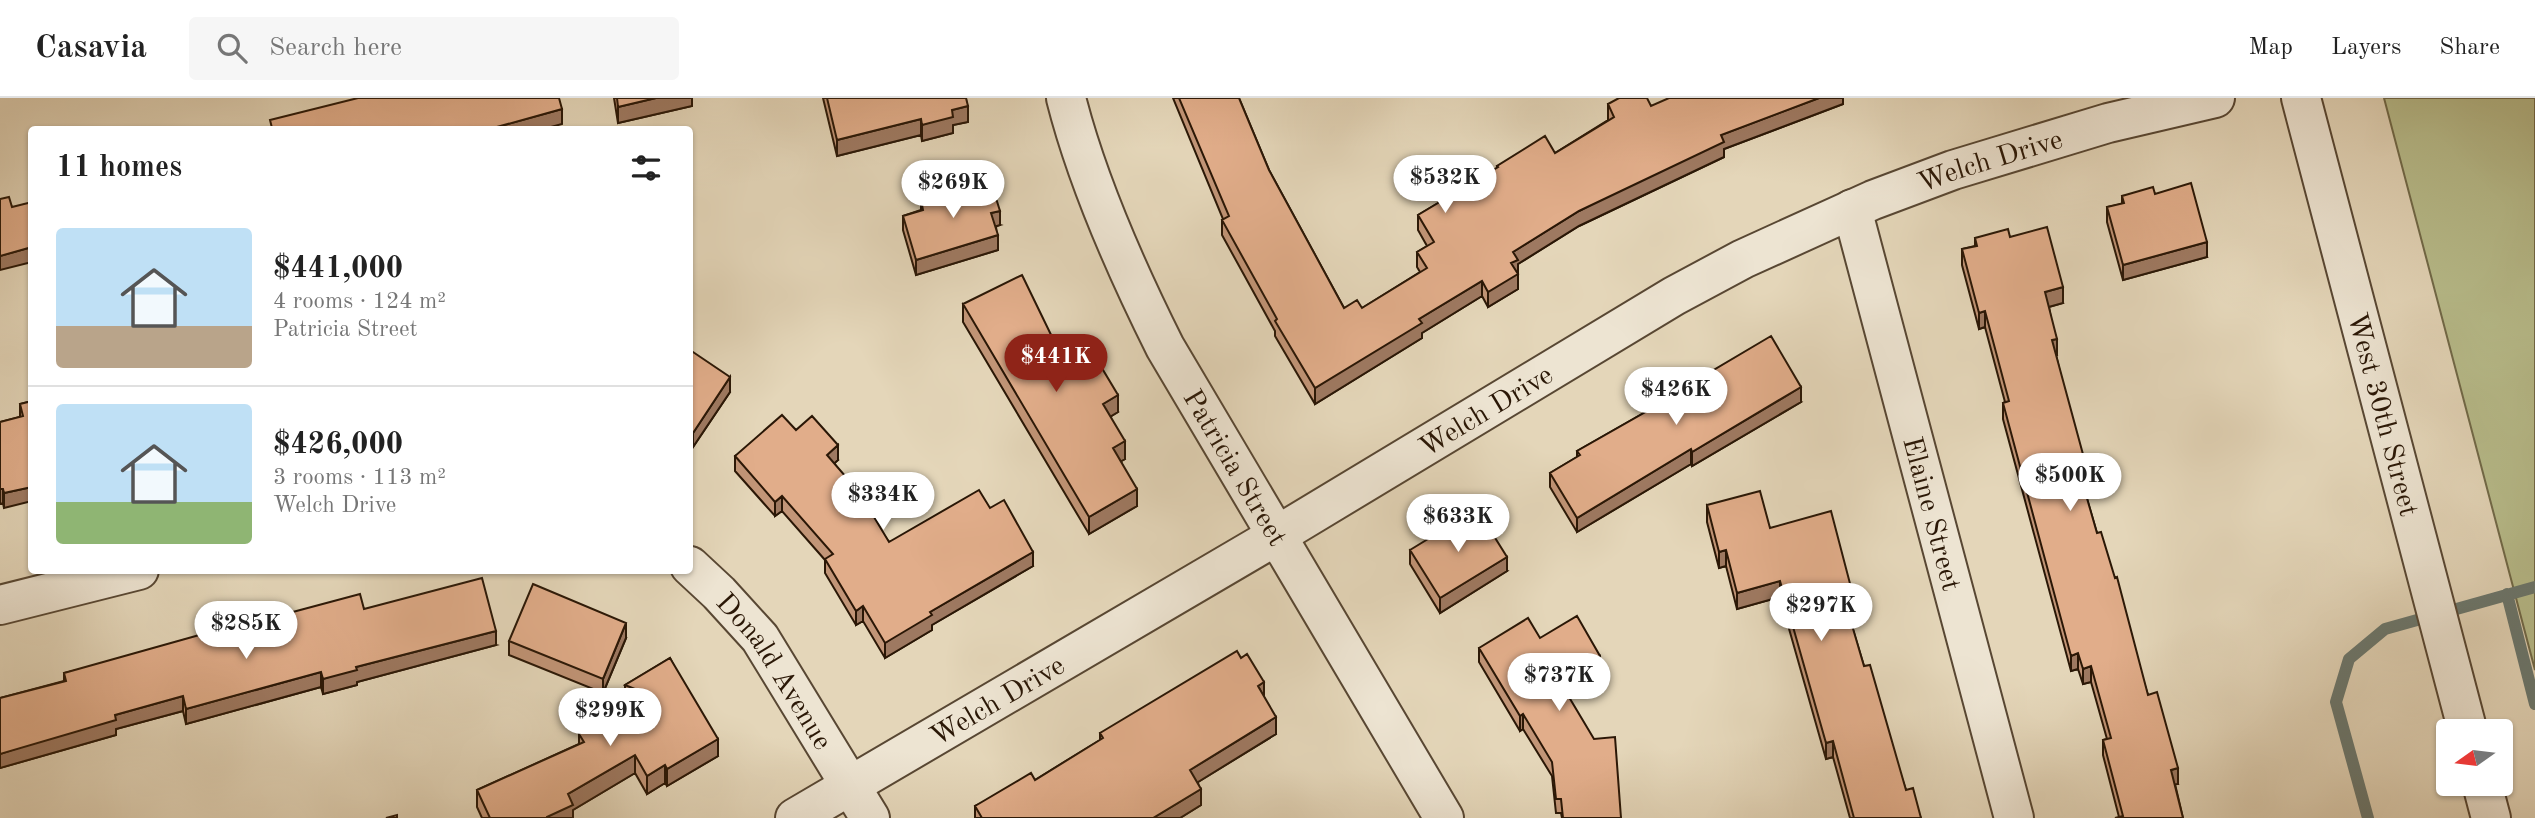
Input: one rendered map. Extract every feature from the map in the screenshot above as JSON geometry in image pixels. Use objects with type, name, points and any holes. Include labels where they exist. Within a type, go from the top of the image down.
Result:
[{"type":"street","name":"Patricia Street","points":[[1066,98],[1085,162],[1147,311],[1165,347],[1444,818]]},
{"type":"street","name":"Welch Drive","points":[[796,818],[1276,536],[1674,296],[1743,259],[1852,209],[1953,170],[2035,143],[2215,98]]},
{"type":"street","name":"West 30th Street","points":[[2301,98],[2465,719]]},
{"type":"street","name":"Elaine Street","points":[[1852,209],[2014,818]]},
{"type":"street","name":"Donald Avenue","points":[[693,569],[760,638],[870,818]]},
{"type":"street","points":[[0,606],[124,574]]},
{"type":"street","points":[[2485,796],[2491,818]]},
{"type":"green space","points":[[2384,98],[2535,98],[2535,670]]},
{"type":"building","points":[[358,98],[559,98],[562,109],[500,126],[272,126],[270,120]]},
{"type":"building","points":[[617,98],[656,98],[618,107]]},
{"type":"building","points":[[827,98],[966,98],[968,106],[952,110],[953,117],[922,125],[921,119],[837,140]]},
{"type":"building","points":[[1179,98],[1239,98],[1269,170],[1344,308],[1357,300],[1362,308],[1427,268],[1417,252],[1434,242],[1418,215],[1545,136],[1555,153],[1614,117],[1608,104],[1619,98],[1647,98],[1651,106],[1669,98],[1819,98],[1721,135],[1724,142],[1579,211],[1513,252],[1518,260],[1511,263],[1518,274],[1488,292],[1482,281],[1419,319],[1422,323],[1315,388],[1275,321],[1277,319],[1222,220],[1229,216]]},
{"type":"building","points":[[990,179],[1000,211],[991,213],[998,235],[916,260],[903,216],[923,210],[921,200]]},
{"type":"building","points":[[2191,183],[2207,242],[2123,265],[2107,207],[2124,203],[2122,196],[2153,187],[2155,194]]},
{"type":"building","points":[[9,197],[12,207],[28,203],[28,248],[0,256],[0,199]]},
{"type":"building","points":[[2047,227],[2063,287],[2045,292],[2057,339],[2052,340],[2084,458],[2076,460],[2097,533],[2101,532],[2115,578],[2117,577],[2148,695],[2157,692],[2178,768],[2171,770],[2183,818],[2115,818],[2123,816],[2103,740],[2111,738],[2091,666],[2083,669],[2078,653],[2071,656],[2003,403],[2009,401],[1985,311],[1979,313],[1962,249],[1977,246],[1975,238],[2008,229],[2010,237]]},
{"type":"building","points":[[1022,275],[1071,376],[1097,360],[1118,395],[1103,404],[1125,441],[1113,448],[1137,489],[1089,517],[963,304]]},
{"type":"building","points":[[1771,336],[1801,387],[1577,518],[1550,473],[1580,455],[1577,451],[1714,373],[1712,371]]},
{"type":"building","points":[[693,352],[730,377],[693,433]]},
{"type":"building","points":[[28,402],[28,488],[4,493],[3,489],[0,489],[0,422],[23,416],[20,404]]},
{"type":"building","points":[[782,415],[796,430],[812,416],[838,445],[827,455],[859,492],[889,542],[979,490],[990,508],[1004,500],[1033,552],[930,612],[932,615],[885,643],[863,606],[856,611],[825,559],[833,554],[782,496],[775,502],[735,456]]},
{"type":"building","points":[[1760,491],[1770,528],[1831,511],[1853,595],[1844,598],[1864,666],[1870,665],[1906,790],[1913,788],[1921,818],[1854,818],[1833,741],[1826,743],[1780,581],[1737,593],[1726,550],[1719,552],[1707,505]]},
{"type":"building","points":[[1477,509],[1507,557],[1440,598],[1410,550]]},
{"type":"building","points":[[482,578],[496,631],[356,667],[357,670],[323,679],[321,672],[186,709],[183,696],[115,715],[116,720],[0,754],[0,698],[66,681],[64,673],[210,632],[212,639],[290,617],[289,613],[360,594],[364,609]]},
{"type":"building","points":[[533,584],[626,623],[603,679],[509,641]]},
{"type":"building","points":[[1577,616],[1600,656],[1560,682],[1594,739],[1615,737],[1621,818],[1563,818],[1561,799],[1556,799],[1552,762],[1523,714],[1520,716],[1479,648],[1528,618],[1540,638]]},
{"type":"building","points":[[1237,651],[1241,658],[1247,654],[1264,682],[1258,686],[1276,717],[1190,770],[1201,789],[1153,818],[982,818],[975,806],[1031,773],[1035,780],[1103,738],[1100,733]]},
{"type":"building","points":[[670,658],[718,739],[667,769],[665,765],[647,776],[635,755],[568,794],[573,805],[547,818],[490,818],[477,790],[584,742],[579,734],[647,694],[625,685]]},
{"type":"waterway","points":[[2368,818],[2336,702],[2349,659],[2385,629],[2535,587]]},
{"type":"waterway","points":[[2507,594],[2535,704]]}]
